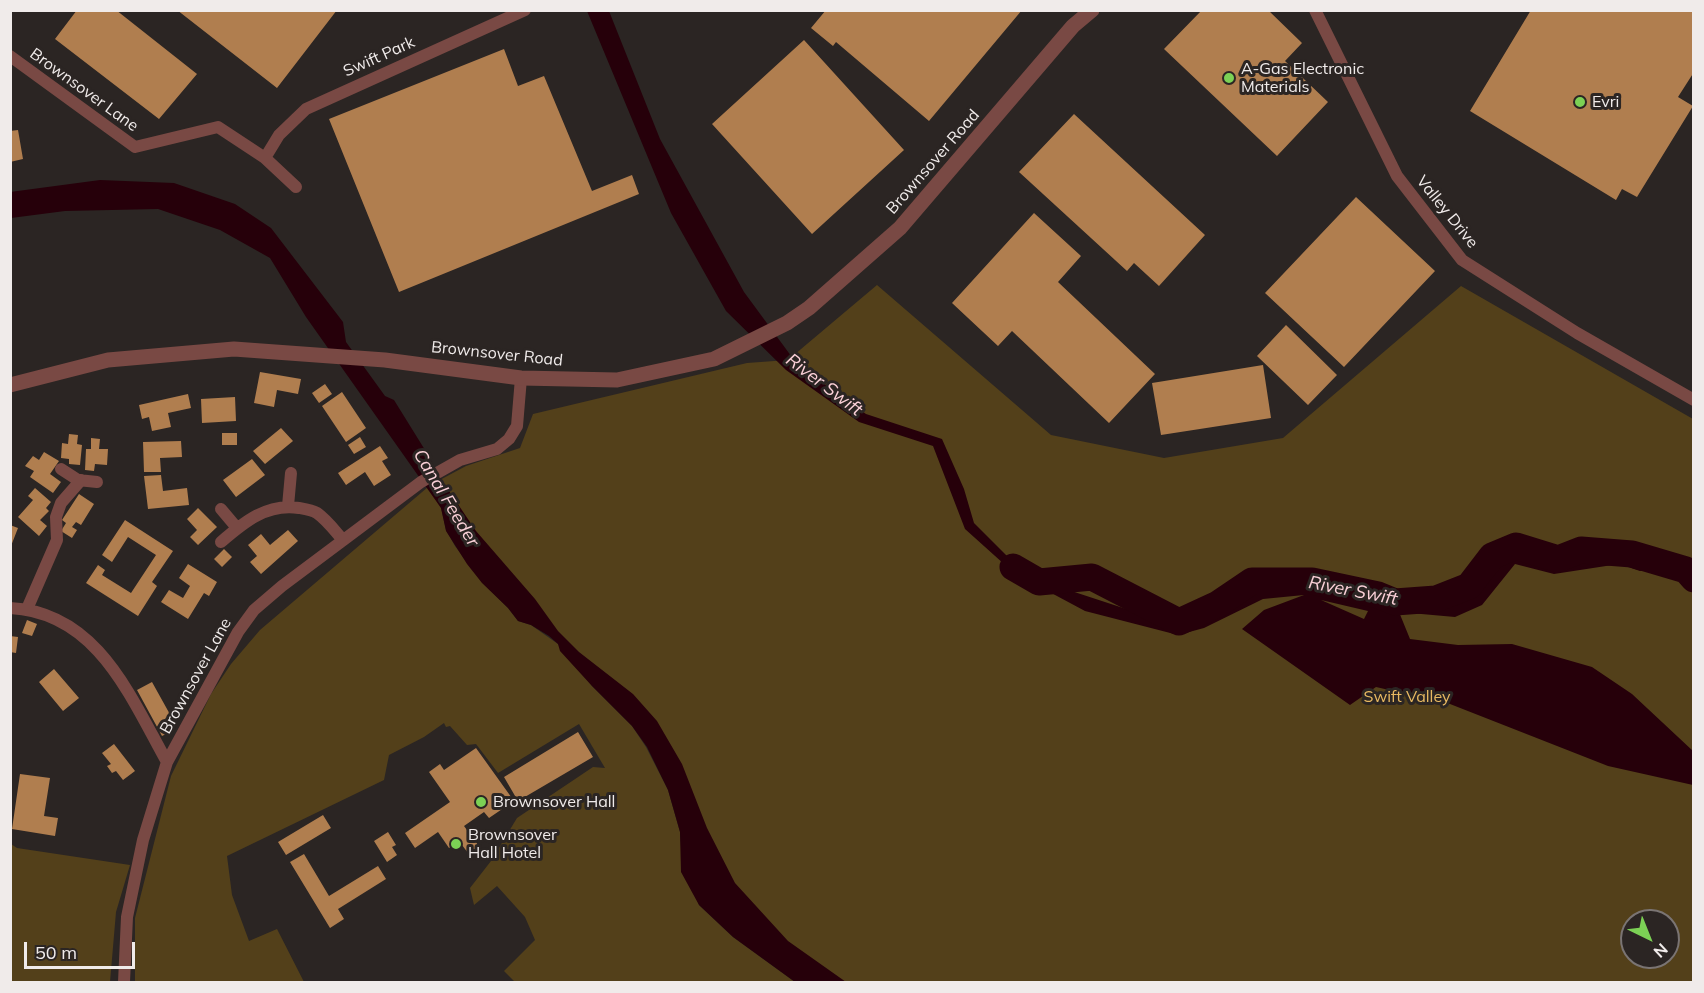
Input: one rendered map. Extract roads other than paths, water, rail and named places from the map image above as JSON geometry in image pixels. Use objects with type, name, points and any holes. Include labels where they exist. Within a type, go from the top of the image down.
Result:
[{"type":"street","name":"Swift Park","points":[[265,158],[279,135],[306,108],[525,10]]},
{"type":"street","name":"Brownsover Road","points":[[10,385],[108,360],[234,349],[385,360],[521,378],[617,380],[714,360],[787,323],[808,308],[900,228],[1073,26],[1092,10]]},
{"type":"street","name":"Valley Drive","points":[[1315,10],[1397,176],[1462,260],[1577,333],[1694,400]]},
{"type":"street","name":"Brownsover Lane","points":[[10,56],[135,147],[218,127],[265,158],[296,187]]},
{"type":"street","name":"Brownsover Lane","points":[[124,982],[127,917],[142,840],[167,762],[238,632],[254,610],[282,586],[421,482],[460,460],[497,449],[509,439],[517,426],[521,378]]},
{"type":"street","points":[[61,470],[81,480],[97,482]]},
{"type":"street","points":[[288,506],[291,473]]},
{"type":"street","points":[[27,609],[57,540],[56,517],[61,503],[81,480]]},
{"type":"street","points":[[221,542],[249,519],[270,509],[288,506],[316,512],[343,540]]},
{"type":"street","points":[[222,509],[237,528]]},
{"type":"street","points":[[10,608],[27,609],[49,616],[79,631],[103,654],[167,762]]},
{"type":"water","points":[[587,11],[609,11],[660,139],[744,292],[797,364],[866,414],[942,439],[964,489],[974,523],[1010,559],[1050,584],[1172,624],[1189,621],[1260,587],[1305,584],[1374,601],[1378,595],[1395,602],[1397,607],[1438,607],[1457,604],[1475,595],[1514,554],[1554,563],[1579,555],[1645,561],[1661,560],[1693,576],[1693,586],[1661,567],[1640,571],[1619,564],[1554,574],[1515,564],[1482,605],[1455,617],[1399,612],[1410,639],[1458,645],[1512,644],[1592,667],[1632,694],[1693,751],[1693,785],[1608,766],[1450,704],[1376,687],[1350,705],[1242,629],[1264,610],[1304,595],[1263,599],[1204,628],[1178,635],[1085,611],[1014,573],[965,529],[933,446],[859,422],[786,370],[726,311],[671,213]],"holes":[[[1321,600],[1368,611],[1364,619]]]},
{"type":"water","name":"Canal Feeder","points":[[100,180],[174,183],[235,204],[271,228],[343,322],[346,342],[385,396],[394,400],[441,479],[476,531],[535,599],[558,631],[579,652],[633,694],[657,721],[682,764],[707,828],[735,883],[788,941],[846,982],[795,982],[733,937],[699,905],[681,872],[680,832],[668,790],[647,747],[632,726],[560,651],[558,644],[531,625],[518,621],[467,564],[446,531],[441,508],[306,317],[270,258],[220,230],[158,209],[65,211],[11,218],[10,192]]},
{"type":"waterway","name":"River Swift","points":[[1013,567],[1039,582],[1092,577],[1179,622],[1218,604],[1252,581],[1312,581],[1378,595],[1395,602],[1436,599],[1469,586],[1492,556],[1516,546],[1558,559],[1581,550],[1632,554],[1686,570],[1694,579]]},
{"type":"place","name":"A-Gas Electronic Materials","points":[[1229,78]]},
{"type":"place","name":"Evri","points":[[1580,102]]},
{"type":"place","name":"Brownsover Hall","points":[[481,802]]},
{"type":"place","name":"Brownsover Hall Hotel","points":[[456,844]]},
{"type":"park label","name":"Swift Valley","points":[[1407,697]]}]
